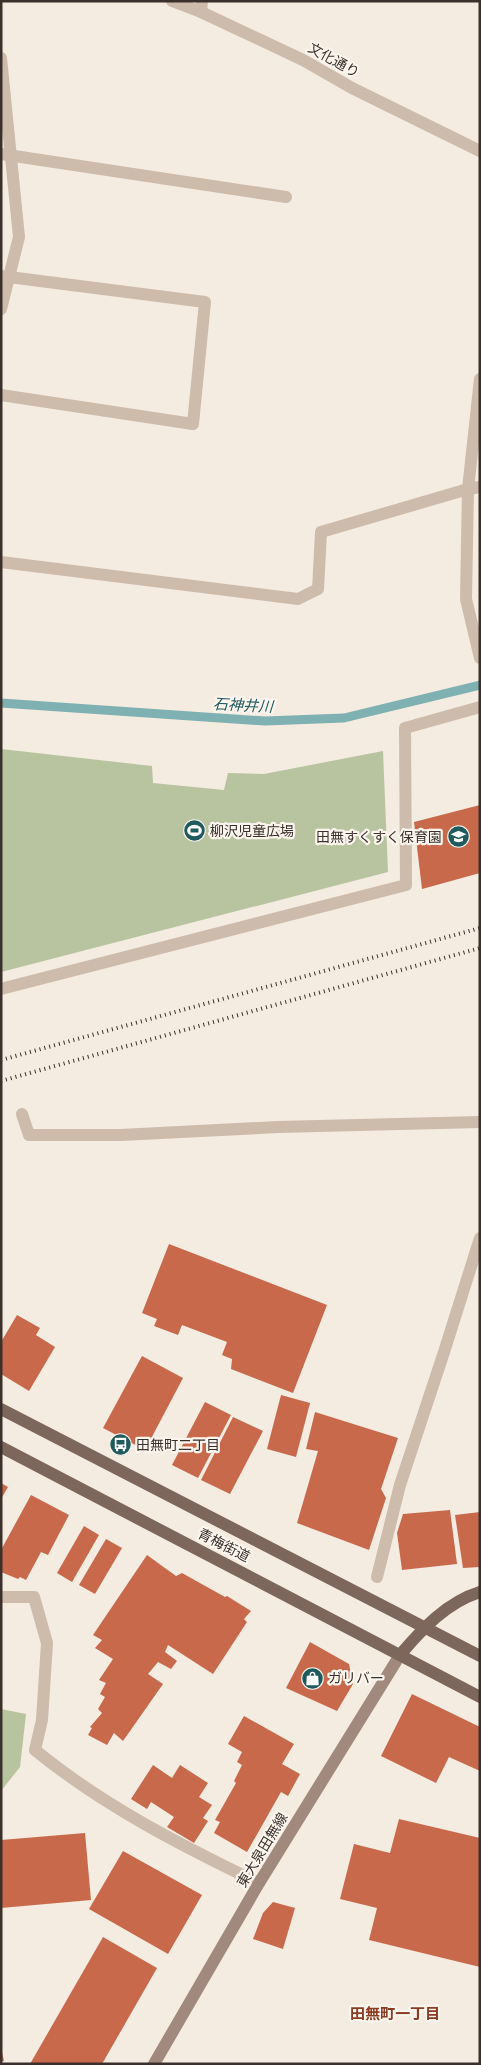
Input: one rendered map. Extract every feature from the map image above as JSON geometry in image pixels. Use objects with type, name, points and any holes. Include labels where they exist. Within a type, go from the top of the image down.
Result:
[{"type":"main road","name":"青梅街道","points":[[1,1409],[480,1656]]},
{"type":"main road","name":"青梅街道","points":[[1,1447],[480,1696]]},
{"type":"main road","points":[[400,1655],[423,1628],[467,1596],[480,1592]]},
{"type":"main road","name":"東大泉田無線","points":[[154,2064],[259,1883],[400,1655]]},
{"type":"street","name":"文化通り","points":[[172,1],[202,7],[352,88],[480,151]]},
{"type":"street","points":[[1,58],[6,155],[19,237],[5,276],[1,309]]},
{"type":"street","points":[[6,155],[286,197]]},
{"type":"street","points":[[1,395],[193,424],[205,302],[5,276]]},
{"type":"street","points":[[479,654],[466,599],[480,379]]},
{"type":"street","points":[[1,562],[298,599],[318,589],[321,532],[474,488]]},
{"type":"street","points":[[1,989],[406,885],[405,728],[480,706]]},
{"type":"street","points":[[22,1114],[29,1135],[121,1135],[278,1127],[480,1122]]},
{"type":"street","points":[[377,1577],[400,1485],[446,1349],[480,1238]]},
{"type":"street","points":[[1,1598],[34,1597],[47,1643],[42,1720],[36,1750],[60,1770],[174,1842],[259,1883]]},
{"type":"green space","name":"柳沢児童広場","points":[[1,749],[152,766],[153,783],[224,790],[228,773],[264,774],[383,751],[388,872],[1,972]]},
{"type":"green space","points":[[1,1709],[26,1714],[20,1767],[1,1791]]},
{"type":"building","points":[[480,805],[480,873],[422,889],[414,822]]},
{"type":"building","points":[[169,1244],[327,1305],[293,1393],[231,1369],[232,1359],[222,1355],[227,1342],[182,1325],[178,1335],[154,1326],[157,1319],[142,1313]]},
{"type":"building","points":[[17,1315],[40,1328],[36,1335],[55,1347],[29,1391],[1,1374],[1,1342]]},
{"type":"building","points":[[142,1356],[183,1378],[145,1450],[103,1428]]},
{"type":"building","points":[[281,1395],[310,1403],[296,1457],[267,1449]]},
{"type":"building","points":[[205,1402],[231,1415],[198,1478],[172,1465]]},
{"type":"building","points":[[315,1412],[398,1438],[381,1489],[386,1498],[369,1550],[297,1523],[318,1451],[306,1449]]},
{"type":"building","points":[[233,1417],[263,1431],[230,1494],[201,1480]]},
{"type":"building","points":[[1,1483],[8,1487],[1,1499]]},
{"type":"building","points":[[31,1495],[69,1515],[48,1555],[41,1552],[26,1580],[1,1572],[1,1550]]},
{"type":"building","points":[[450,1510],[457,1564],[402,1570],[397,1533],[403,1514]]},
{"type":"building","points":[[480,1512],[480,1567],[463,1568],[455,1515]]},
{"type":"building","points":[[84,1526],[99,1535],[72,1582],[57,1573]]},
{"type":"building","points":[[106,1539],[122,1548],[95,1594],[79,1585]]},
{"type":"building","points":[[147,1555],[176,1576],[182,1573],[225,1597],[227,1596],[251,1611],[244,1619],[247,1622],[213,1674],[168,1645],[165,1652],[177,1661],[171,1669],[158,1662],[148,1674],[163,1684],[123,1741],[114,1733],[107,1745],[88,1735],[92,1728],[90,1727],[102,1713],[98,1709],[105,1697],[100,1694],[106,1683],[99,1680],[113,1659],[95,1648],[102,1640],[93,1635]]},
{"type":"building","points":[[310,1642],[349,1664],[353,1684],[337,1711],[286,1688]]},
{"type":"building","points":[[412,1694],[480,1727],[480,1771],[449,1757],[436,1783],[381,1756]]},
{"type":"building","points":[[244,1716],[294,1744],[282,1764],[300,1774],[288,1796],[281,1792],[247,1852],[214,1833],[220,1822],[215,1820],[236,1783],[234,1781],[242,1765],[237,1762],[242,1752],[228,1744]]},
{"type":"building","points":[[153,1765],[172,1778],[180,1765],[208,1783],[199,1797],[212,1805],[203,1818],[208,1821],[194,1843],[167,1827],[174,1817],[151,1802],[147,1809],[131,1799]]},
{"type":"building","points":[[399,1819],[480,1838],[480,1967],[369,1940],[377,1908],[340,1899],[354,1844],[390,1853]]},
{"type":"building","points":[[85,1833],[91,1900],[1,1908],[1,1840]]},
{"type":"building","points":[[123,1851],[202,1895],[168,1954],[89,1909]]},
{"type":"building","points":[[273,1902],[295,1908],[283,1949],[253,1939],[263,1913]]},
{"type":"building","points":[[103,1937],[157,1968],[102,2064],[30,2064]]},
{"type":"building","points":[[1,2048],[4,2061],[1,2061]]},
{"type":"waterway","name":"石神井川","points":[[1,703],[265,721],[344,718],[480,685]]},
{"type":"railway","points":[[1,1060],[480,928]]},
{"type":"railway","points":[[1,1081],[480,948]]},
{"type":"place","name":"柳沢児童広場","points":[[194,831]]},
{"type":"place","name":"田無すくすく保育園","points":[[458,837]]},
{"type":"place","name":"田無町二丁目","points":[[120,1445]]},
{"type":"place","name":"ガリバー","points":[[312,1678]]},
{"type":"district","name":"田無町一丁目","points":[[395,2013]]}]
